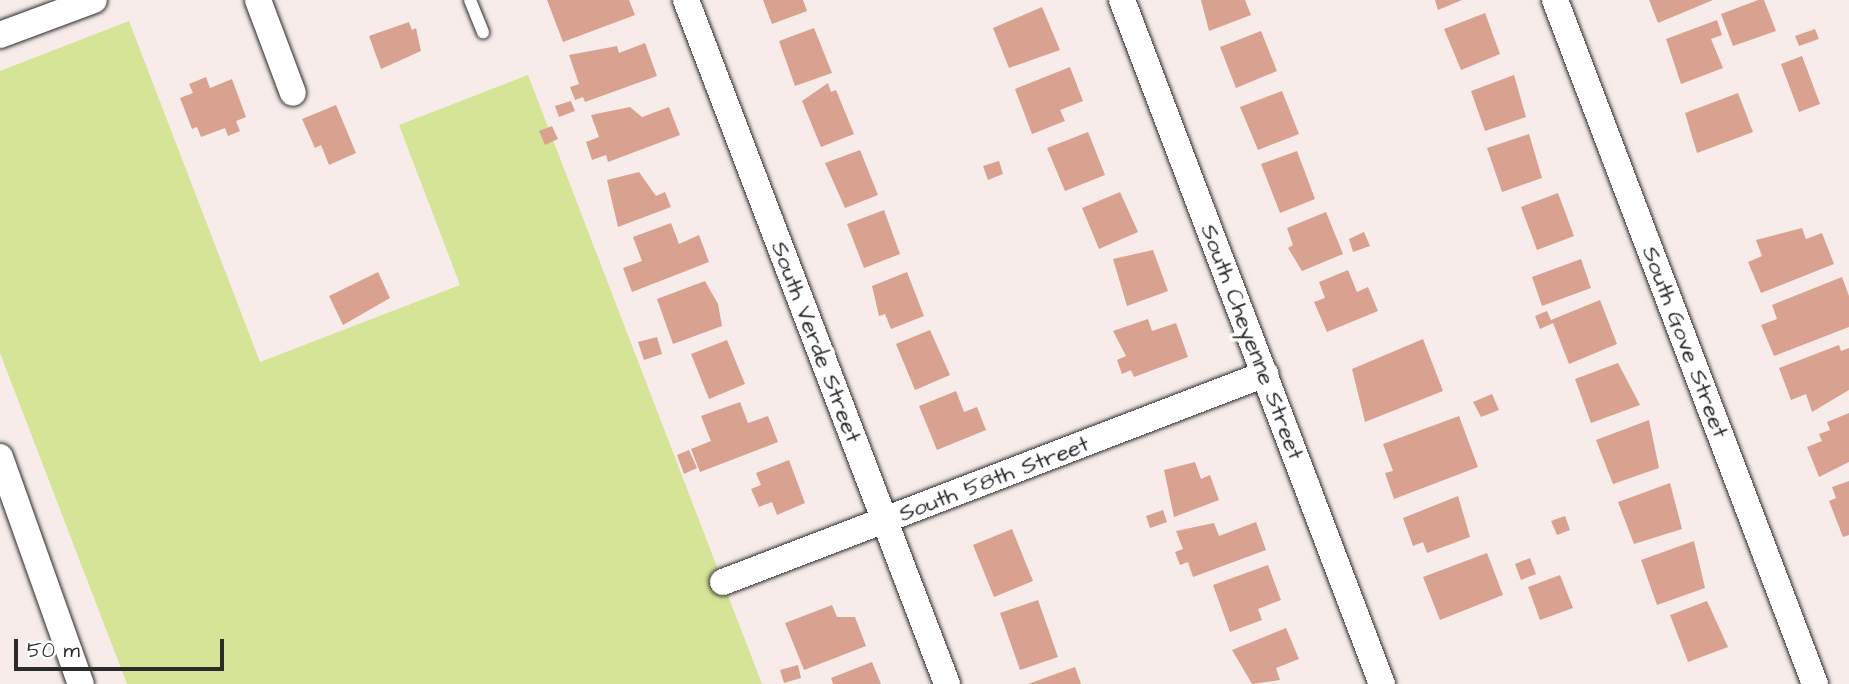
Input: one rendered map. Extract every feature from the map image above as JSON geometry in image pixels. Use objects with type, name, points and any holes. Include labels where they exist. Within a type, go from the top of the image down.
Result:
[{"type":"street","points":[[0,35],[44,9],[94,0]]},
{"type":"street","points":[[258,0],[292,93]]},
{"type":"street","name":"South Verde Street","points":[[686,0],[947,684]]},
{"type":"street","name":"South Cheyenne Street","points":[[1122,0],[1382,684]]},
{"type":"street","name":"South Gove Street","points":[[1555,0],[1815,684]]},
{"type":"street","name":"South 58th Street","points":[[723,582],[1265,374]]},
{"type":"street","points":[[0,457],[81,684]]},
{"type":"lane","points":[[470,0],[483,32]]},
{"type":"green space","points":[[129,21],[260,362],[460,285],[399,125],[528,75],[762,684],[127,684],[0,353],[0,71]]},
{"type":"building","points":[[547,0],[629,0],[635,15],[563,42]]},
{"type":"building","points":[[763,0],[803,0],[807,11],[772,24]]},
{"type":"building","points":[[1201,0],[1245,0],[1251,15],[1209,31]]},
{"type":"building","points":[[1435,0],[1462,0],[1438,10]]},
{"type":"building","points":[[1649,0],[1713,0],[1658,23]]},
{"type":"building","points":[[1764,0],[1776,31],[1733,46],[1721,14]]},
{"type":"building","points":[[1042,7],[1060,50],[1009,68],[993,28]]},
{"type":"building","points":[[1485,13],[1500,54],[1461,70],[1444,29]]},
{"type":"building","points":[[1717,20],[1722,35],[1711,39],[1723,68],[1681,84],[1666,39]]},
{"type":"building","points":[[409,22],[412,30],[416,28],[421,51],[381,69],[369,36]]},
{"type":"building","points":[[814,28],[832,73],[795,86],[779,41]]},
{"type":"building","points":[[1815,29],[1819,39],[1799,46],[1795,36]]},
{"type":"building","points":[[1261,31],[1277,71],[1236,88],[1220,47]]},
{"type":"building","points":[[645,43],[657,76],[585,102],[583,97],[575,100],[570,87],[579,84],[569,55],[617,46],[619,53]]},
{"type":"building","points":[[1802,56],[1820,104],[1799,112],[1781,64]]},
{"type":"building","points":[[1070,67],[1083,101],[1060,110],[1065,121],[1032,134],[1015,89]]},
{"type":"building","points":[[1514,75],[1526,117],[1485,131],[1471,91]]},
{"type":"building","points":[[206,77],[210,88],[232,79],[246,117],[236,121],[240,131],[228,136],[225,128],[201,137],[197,127],[192,129],[180,98],[193,93],[189,84]]},
{"type":"building","points":[[828,83],[831,92],[836,90],[854,134],[821,147],[802,101]]},
{"type":"building","points":[[1282,91],[1299,134],[1258,150],[1240,107]]},
{"type":"building","points":[[1738,93],[1753,132],[1697,153],[1685,113]]},
{"type":"building","points":[[571,101],[575,111],[559,117],[555,106]]},
{"type":"building","points":[[336,105],[356,153],[329,165],[321,145],[315,148],[302,119]]},
{"type":"building","points":[[630,107],[642,117],[669,107],[680,135],[608,162],[606,155],[592,160],[586,142],[599,137],[591,115]]},
{"type":"building","points":[[552,126],[558,139],[545,145],[539,131]]},
{"type":"building","points":[[1088,132],[1105,175],[1065,191],[1047,148]]},
{"type":"building","points":[[1529,134],[1542,178],[1502,192],[1487,148]]},
{"type":"building","points":[[860,150],[878,195],[845,208],[825,163]]},
{"type":"building","points":[[1297,151],[1315,199],[1280,213],[1261,164]]},
{"type":"building","points":[[999,161],[1003,174],[988,180],[983,166]]},
{"type":"building","points":[[639,172],[656,196],[665,192],[671,207],[618,227],[607,180]]},
{"type":"building","points":[[1120,192],[1138,232],[1099,249],[1082,208]]},
{"type":"building","points":[[1558,193],[1574,236],[1537,250],[1521,207]]},
{"type":"building","points":[[884,210],[900,254],[864,268],[847,224]]},
{"type":"building","points":[[1326,212],[1343,254],[1302,271],[1288,248],[1293,245],[1287,228]]},
{"type":"building","points":[[671,223],[679,244],[699,235],[709,262],[632,292],[623,268],[642,261],[633,237]]},
{"type":"building","points":[[1802,228],[1806,239],[1822,233],[1834,264],[1761,293],[1748,262],[1762,256],[1756,240]]},
{"type":"building","points":[[1364,232],[1370,246],[1353,252],[1349,239]]},
{"type":"building","points":[[1153,250],[1168,291],[1127,306],[1113,259]]},
{"type":"building","points":[[1581,259],[1591,288],[1542,306],[1532,277]]},
{"type":"building","points":[[1348,270],[1357,292],[1368,287],[1378,311],[1327,332],[1314,302],[1325,298],[1319,282]]},
{"type":"building","points":[[378,272],[390,298],[343,325],[329,296]]},
{"type":"building","points":[[907,272],[924,316],[891,329],[885,314],[879,316],[872,286]]},
{"type":"building","points":[[1842,277],[1849,296],[1849,327],[1774,356],[1761,325],[1777,319],[1772,305]]},
{"type":"building","points":[[705,281],[718,304],[722,326],[673,344],[657,299]]},
{"type":"building","points":[[1600,300],[1617,344],[1569,364],[1553,323],[1540,329],[1535,316],[1547,311],[1551,320]]},
{"type":"building","points":[[1148,319],[1152,331],[1176,323],[1188,357],[1134,377],[1131,370],[1122,374],[1117,360],[1126,356],[1113,331]]},
{"type":"building","points":[[930,330],[950,375],[915,390],[896,344]]},
{"type":"building","points":[[657,337],[662,354],[644,360],[638,342]]},
{"type":"building","points":[[1423,339],[1443,391],[1365,422],[1352,369]]},
{"type":"building","points":[[727,340],[745,384],[709,399],[691,354]]},
{"type":"building","points":[[1839,345],[1841,351],[1849,348],[1849,390],[1812,412],[1806,394],[1791,400],[1779,368]]},
{"type":"building","points":[[1618,363],[1640,405],[1591,423],[1575,379]]},
{"type":"building","points":[[956,391],[964,412],[977,407],[986,430],[937,450],[919,406]]},
{"type":"building","points":[[1492,394],[1499,410],[1481,417],[1473,402]]},
{"type":"building","points":[[740,402],[748,423],[768,416],[778,442],[700,472],[691,449],[711,441],[701,416]]},
{"type":"building","points":[[1849,413],[1849,462],[1819,477],[1807,447],[1822,441],[1819,434],[1830,430],[1827,422]]},
{"type":"building","points":[[1459,416],[1478,467],[1394,499],[1385,473],[1393,471],[1383,444]]},
{"type":"building","points":[[1649,420],[1659,468],[1613,484],[1596,440]]},
{"type":"building","points":[[689,450],[697,468],[684,474],[677,455]]},
{"type":"building","points":[[789,460],[805,503],[777,515],[772,502],[759,507],[751,489],[761,485],[756,473]]},
{"type":"building","points":[[1195,462],[1201,479],[1210,475],[1219,500],[1174,517],[1164,470]]},
{"type":"building","points":[[1849,481],[1849,535],[1843,537],[1829,501],[1836,498],[1832,487]]},
{"type":"building","points":[[1670,483],[1682,529],[1634,544],[1618,502]]},
{"type":"building","points":[[1458,496],[1470,537],[1427,553],[1423,542],[1413,546],[1403,518]]},
{"type":"building","points":[[1163,510],[1167,522],[1150,528],[1146,516]]},
{"type":"building","points":[[1565,516],[1570,530],[1557,535],[1551,521]]},
{"type":"building","points":[[1256,522],[1266,550],[1193,577],[1188,562],[1180,565],[1175,552],[1183,549],[1176,531],[1214,523],[1219,536]]},
{"type":"building","points":[[1012,529],[1033,581],[994,597],[973,545]]},
{"type":"building","points":[[1694,541],[1705,588],[1657,605],[1641,560]]},
{"type":"building","points":[[1487,553],[1503,595],[1440,620],[1423,577]]},
{"type":"building","points":[[1530,558],[1536,574],[1521,580],[1515,564]]},
{"type":"building","points":[[1268,565],[1281,600],[1258,609],[1262,620],[1230,632],[1213,585]]},
{"type":"building","points":[[1560,575],[1573,608],[1540,620],[1528,587]]},
{"type":"building","points":[[1038,600],[1058,657],[1020,670],[1000,613]]},
{"type":"building","points":[[1707,601],[1728,647],[1688,662],[1670,615]]},
{"type":"building","points":[[832,605],[837,617],[855,617],[866,646],[804,670],[785,623]]},
{"type":"building","points":[[1286,628],[1299,659],[1276,668],[1280,680],[1252,684],[1232,650]]},
{"type":"building","points":[[872,662],[881,684],[833,684],[831,678]]},
{"type":"building","points":[[798,665],[801,678],[784,683],[780,670]]},
{"type":"building","points":[[1075,667],[1081,684],[1028,684]]}]
